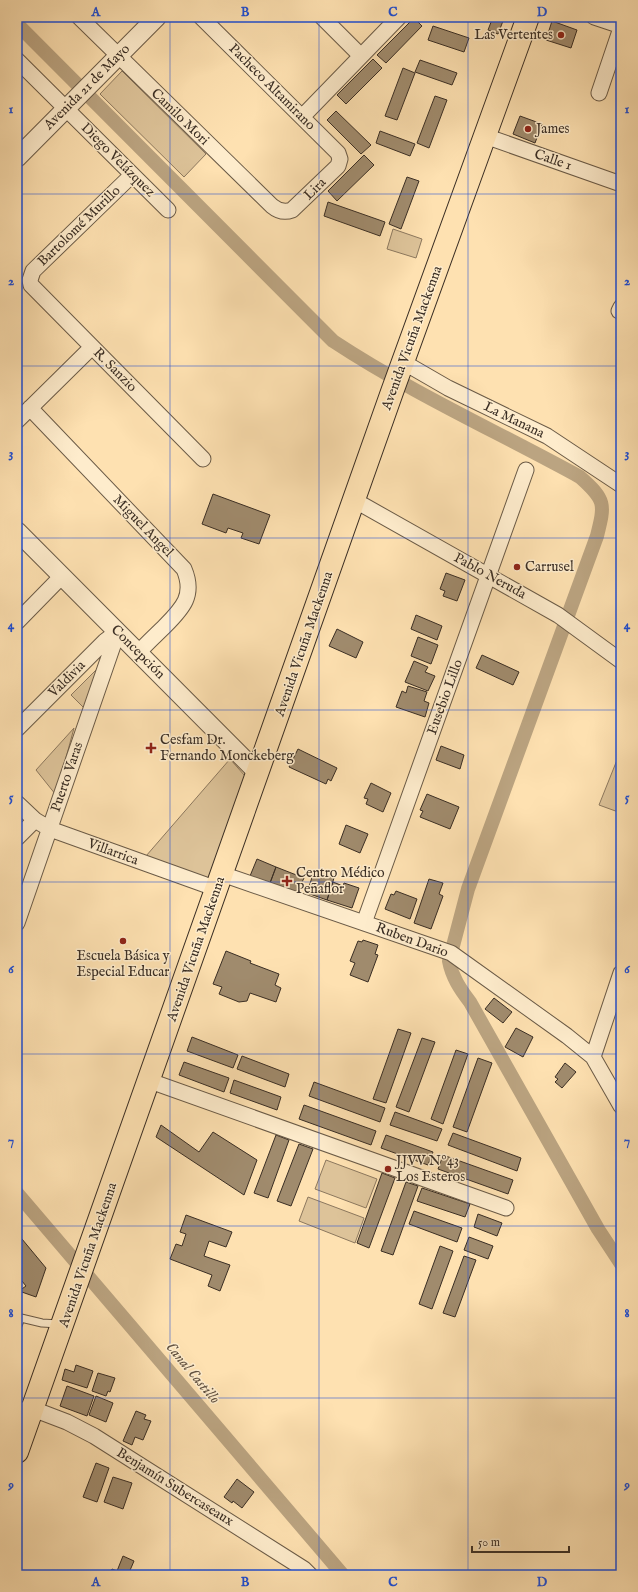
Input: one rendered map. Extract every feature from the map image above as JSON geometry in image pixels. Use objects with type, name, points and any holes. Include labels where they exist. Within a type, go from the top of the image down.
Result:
[{"type":"main road","name":"Avenida Vicuña Mackenna","points":[[17,1452],[25,1407],[63,1324],[75,1291],[392,392],[528,17]]},
{"type":"street","name":"Camilo Mori","points":[[79,17],[275,209],[284,212]]},
{"type":"street","name":"Avenida 21 de Mayo","points":[[17,158],[157,17]]},
{"type":"street","name":"Pacheco Altamirano","points":[[201,17],[336,150],[340,159]]},
{"type":"street","points":[[322,17],[361,56]]},
{"type":"street","points":[[302,117],[399,17]]},
{"type":"street","points":[[594,17],[621,27],[599,93]]},
{"type":"street","name":"Diego Velázquez","points":[[17,60],[70,105],[132,175],[168,210]]},
{"type":"street","name":"Calle 1","points":[[485,136],[621,184]]},
{"type":"street","name":"Lira","points":[[284,212],[296,208],[338,166],[340,159]]},
{"type":"street","name":"Bartolomé Murillo","points":[[30,280],[33,271],[132,175]]},
{"type":"street","name":"R. Sanzio","points":[[30,280],[34,289],[203,459]]},
{"type":"street","points":[[17,421],[92,347]]},
{"type":"street","name":"La Manana","points":[[403,362],[448,388],[547,436],[621,485]]},
{"type":"street","name":"Miguel Angel","points":[[30,408],[179,563],[186,576],[188,583],[187,597],[182,609],[139,652]]},
{"type":"street","name":"Eusebio Lillo","points":[[364,923],[526,470]]},
{"type":"street","name":"Pablo Neruda","points":[[354,500],[558,615],[621,661]]},
{"type":"street","name":"Concepción","points":[[17,531],[258,773]]},
{"type":"street","points":[[17,622],[62,576]]},
{"type":"street","name":"Valdivia","points":[[17,729],[105,641],[118,631]]},
{"type":"street","name":"Puerto Varas","points":[[17,923],[118,631]]},
{"type":"street","name":"Villarrica","points":[[17,803],[35,820],[50,829],[220,882]]},
{"type":"street","points":[[17,838],[35,820]]},
{"type":"street","name":"Ruben Dario","points":[[220,882],[364,923],[451,953],[567,1036],[593,1057],[621,1106]]},
{"type":"street","points":[[593,1057],[621,973]]},
{"type":"street","points":[[150,1081],[506,1208]]},
{"type":"street","name":"Benjamín Subercaseaux","points":[[25,1407],[67,1422],[94,1436],[304,1569],[310,1575]]},
{"type":"lane","points":[[17,1328],[19,1317],[42,1323],[63,1324]]},
{"type":"shaded area","points":[[122,71],[206,154],[184,177],[100,94]]},
{"type":"shaded area","points":[[393,229],[422,239],[416,258],[387,249]]},
{"type":"shaded area","points":[[100,666],[85,709],[71,695]]},
{"type":"shaded area","points":[[74,728],[56,795],[36,770]]},
{"type":"shaded area","points":[[621,750],[621,813],[599,805]]},
{"type":"shaded area","points":[[230,759],[253,785],[218,884],[146,856]]},
{"type":"shaded area","points":[[326,1160],[377,1179],[366,1208],[315,1189]]},
{"type":"shaded area","points":[[308,1197],[364,1218],[355,1243],[299,1221]]},
{"type":"building","points":[[493,17],[503,21],[498,34],[488,30]]},
{"type":"building","points":[[414,18],[422,26],[386,63],[377,55]]},
{"type":"building","name":"Las Vertentes","points":[[552,21],[577,30],[571,48],[546,40]]},
{"type":"building","points":[[433,26],[469,38],[464,52],[428,40]]},
{"type":"building","points":[[373,59],[382,68],[346,104],[337,95]]},
{"type":"building","points":[[420,60],[457,73],[452,85],[415,72]]},
{"type":"building","points":[[403,68],[415,73],[397,120],[385,116]]},
{"type":"building","points":[[435,96],[447,100],[429,148],[417,143]]},
{"type":"building","points":[[336,111],[371,145],[361,154],[327,120]]},
{"type":"building","name":"James","points":[[520,116],[542,124],[535,143],[513,134]]},
{"type":"building","points":[[380,131],[415,144],[410,156],[376,143]]},
{"type":"building","points":[[364,155],[374,165],[337,201],[328,191]]},
{"type":"building","points":[[407,177],[419,181],[401,229],[389,224]]},
{"type":"building","points":[[328,202],[385,222],[380,236],[324,216]]},
{"type":"building","points":[[213,494],[270,515],[259,544],[241,538],[243,533],[228,528],[226,533],[202,524]]},
{"type":"building","points":[[446,573],[465,580],[457,601],[443,596],[445,591],[440,589]]},
{"type":"building","points":[[416,615],[442,626],[437,640],[411,629]]},
{"type":"building","points":[[337,629],[363,642],[356,658],[329,646]]},
{"type":"building","points":[[418,637],[438,645],[431,664],[411,656]]},
{"type":"building","points":[[482,655],[519,672],[513,685],[476,668]]},
{"type":"building","points":[[414,661],[428,667],[425,672],[435,676],[428,691],[405,682]]},
{"type":"building","points":[[408,686],[427,692],[424,701],[429,703],[425,717],[396,707],[402,691],[406,693]]},
{"type":"building","points":[[441,746],[464,755],[460,769],[436,760]]},
{"type":"building","points":[[298,749],[337,768],[331,781],[328,779],[326,784],[289,767]]},
{"type":"building","points":[[371,783],[391,793],[383,812],[366,804],[368,799],[364,798]]},
{"type":"building","points":[[427,794],[459,807],[450,829],[420,817],[423,811],[420,810]]},
{"type":"building","points":[[346,825],[368,834],[360,853],[339,844]]},
{"type":"building","points":[[257,859],[276,867],[270,883],[250,876]]},
{"type":"building","name":"Centro Médico Peñaflor","points":[[276,867],[304,878],[296,895],[270,883]]},
{"type":"building","points":[[314,871],[334,878],[327,900],[307,893]]},
{"type":"building","points":[[429,879],[443,883],[439,894],[443,896],[431,929],[414,923]]},
{"type":"building","points":[[333,882],[343,886],[344,883],[359,888],[352,908],[327,900]]},
{"type":"building","points":[[396,891],[417,899],[410,919],[385,909],[391,894],[394,895]]},
{"type":"building","points":[[363,940],[378,945],[375,954],[378,955],[368,982],[350,975],[355,963],[350,961],[358,941],[362,942]]},
{"type":"building","points":[[226,951],[251,961],[250,963],[279,974],[275,985],[281,988],[276,1002],[250,993],[247,1001],[239,1002],[219,994],[222,987],[213,984]]},
{"type":"building","points":[[494,998],[512,1012],[503,1023],[485,1009]]},
{"type":"building","points":[[516,1028],[533,1037],[523,1057],[505,1047]]},
{"type":"building","points":[[398,1029],[411,1033],[386,1103],[373,1099]]},
{"type":"building","points":[[192,1037],[238,1055],[233,1068],[187,1051]]},
{"type":"building","points":[[422,1038],[435,1042],[409,1112],[396,1107]]},
{"type":"building","points":[[456,1050],[468,1054],[443,1124],[431,1119]]},
{"type":"building","points":[[242,1056],[289,1074],[285,1087],[237,1069]]},
{"type":"building","points":[[478,1058],[492,1063],[467,1132],[453,1127]]},
{"type":"building","points":[[184,1062],[229,1078],[224,1092],[179,1075]]},
{"type":"building","points":[[565,1063],[576,1072],[562,1088],[555,1082],[558,1079],[555,1077]]},
{"type":"building","points":[[234,1080],[281,1097],[277,1110],[230,1093]]},
{"type":"building","points":[[314,1082],[385,1108],[380,1122],[309,1096]]},
{"type":"building","points":[[304,1105],[376,1131],[371,1145],[299,1119]]},
{"type":"building","points":[[395,1112],[442,1129],[437,1141],[390,1125]]},
{"type":"building","points":[[161,1125],[199,1152],[213,1132],[257,1160],[244,1195],[156,1137]]},
{"type":"building","points":[[453,1133],[521,1158],[517,1171],[448,1145]]},
{"type":"building","points":[[276,1135],[289,1140],[268,1198],[254,1193]]},
{"type":"building","points":[[386,1135],[433,1152],[428,1165],[381,1148]]},
{"type":"building","points":[[299,1144],[313,1149],[291,1206],[277,1201]]},
{"type":"building","points":[[443,1155],[513,1180],[508,1194],[438,1169]]},
{"type":"building","points":[[382,1173],[395,1178],[369,1248],[357,1243]]},
{"type":"building","points":[[406,1182],[418,1186],[393,1255],[381,1251]]},
{"type":"building","points":[[422,1188],[470,1204],[465,1217],[417,1201]]},
{"type":"building","points":[[414,1211],[462,1228],[457,1242],[409,1224]]},
{"type":"building","points":[[478,1214],[502,1223],[497,1236],[474,1227]]},
{"type":"building","points":[[186,1215],[232,1232],[226,1247],[209,1241],[204,1256],[230,1265],[220,1291],[208,1286],[212,1275],[170,1259],[176,1244],[182,1246],[186,1234],[180,1232]]},
{"type":"building","points":[[17,1233],[46,1268],[36,1297],[19,1291],[26,1286],[17,1275]]},
{"type":"building","points":[[469,1237],[493,1246],[488,1259],[464,1250]]},
{"type":"building","points":[[440,1246],[453,1251],[432,1309],[419,1304]]},
{"type":"building","points":[[464,1256],[476,1260],[455,1317],[443,1313]]},
{"type":"building","points":[[76,1365],[93,1371],[87,1388],[62,1380],[65,1369],[74,1372]]},
{"type":"building","points":[[98,1373],[115,1378],[110,1392],[108,1391],[106,1396],[92,1391]]},
{"type":"building","points":[[67,1386],[94,1396],[87,1416],[60,1406]]},
{"type":"building","points":[[96,1396],[113,1403],[106,1422],[89,1415]]},
{"type":"building","points":[[136,1411],[146,1415],[144,1419],[151,1421],[143,1440],[135,1437],[132,1445],[123,1441]]},
{"type":"building","points":[[96,1463],[109,1468],[97,1502],[83,1497]]},
{"type":"building","points":[[113,1477],[132,1483],[123,1509],[104,1502]]},
{"type":"building","points":[[237,1479],[254,1492],[242,1508],[233,1501],[232,1503],[224,1497]]},
{"type":"building","points":[[123,1556],[134,1561],[128,1575],[109,1575],[112,1569],[117,1571]]},
{"type":"waterway","points":[[17,24],[333,341],[393,378],[580,477],[595,491],[599,497],[602,509],[597,536],[468,889],[449,961],[457,983],[470,1002],[598,1229],[621,1264]]},
{"type":"waterway","name":"Canal Castillo","points":[[17,1193],[343,1575]]},
{"type":"place","name":"Las Vertentes","points":[[561,35]]},
{"type":"place","name":"James","points":[[528,129]]},
{"type":"place","name":"Carrusel","points":[[517,567]]},
{"type":"place","name":"Cesfam Dr. Fernando Monckeberg","points":[[151,748]]},
{"type":"place","name":"Centro Médico Peñaflor","points":[[287,881]]},
{"type":"place","name":"Escuela Básica y Especial Educar","points":[[123,941]]},
{"type":"place","name":"JJVV Nº43 Los Esteros","points":[[388,1169]]}]
